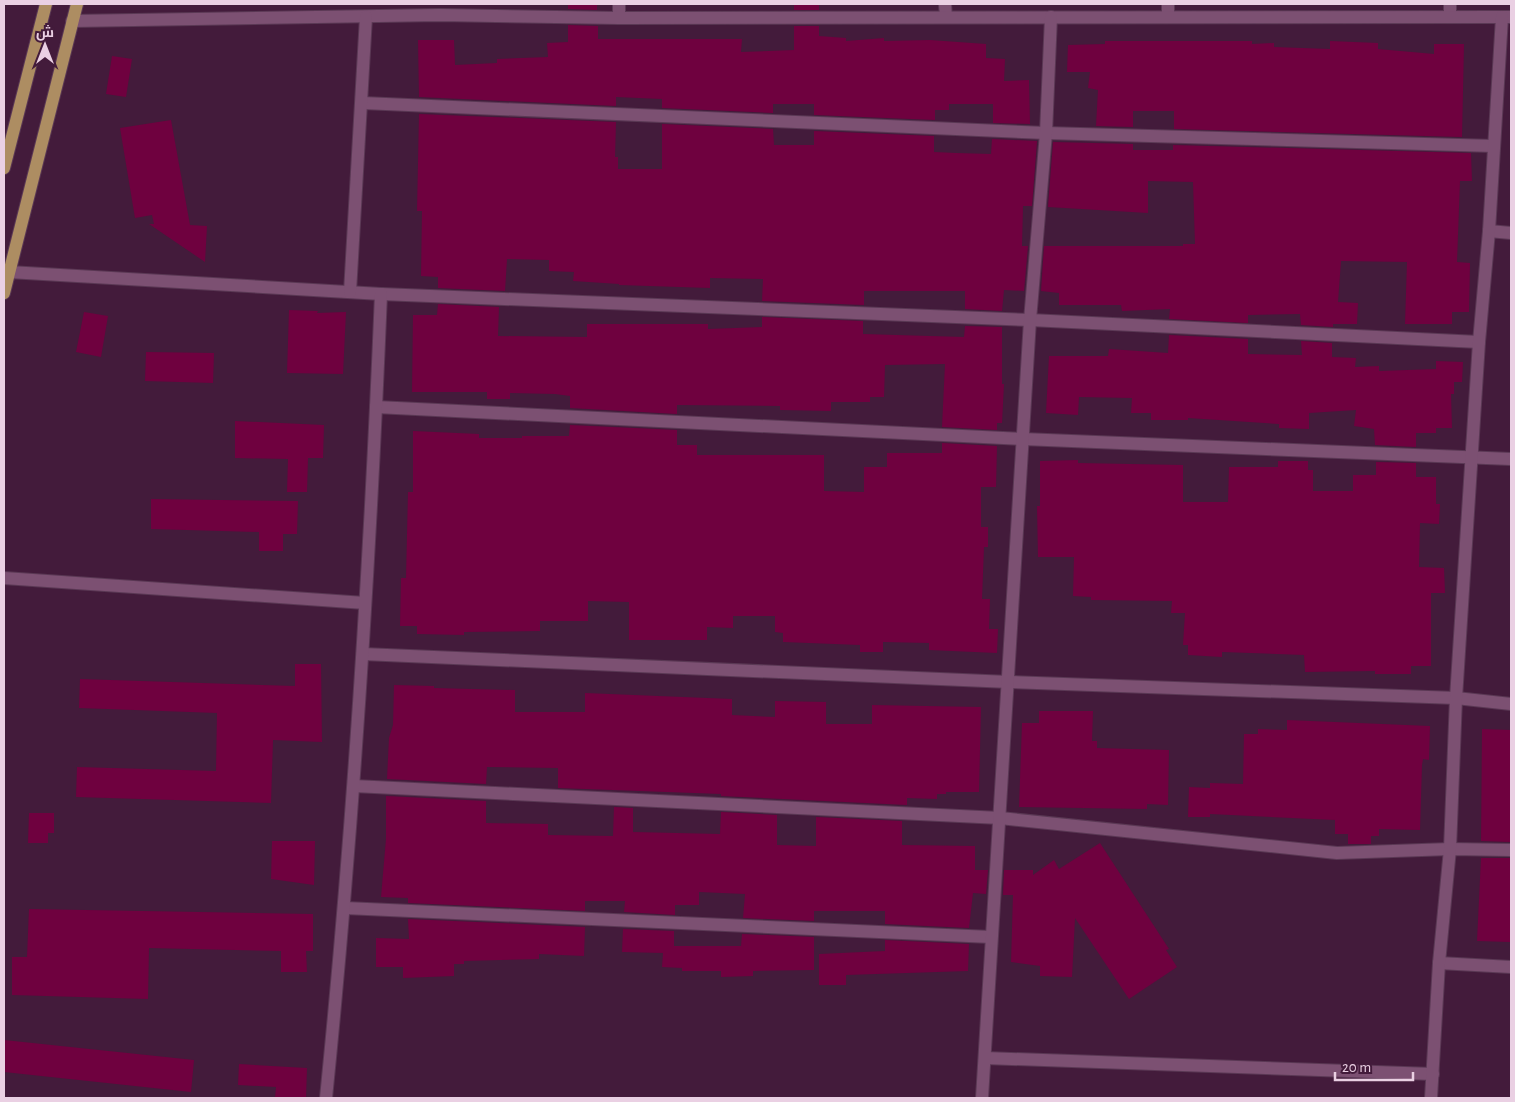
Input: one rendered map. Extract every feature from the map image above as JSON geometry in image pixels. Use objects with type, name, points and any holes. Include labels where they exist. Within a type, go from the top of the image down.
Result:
[{"type":"main road","points":[[4,168],[46,4]]},
{"type":"main road","points":[[4,293],[77,4]]},
{"type":"street","points":[[618,4],[619,18]]},
{"type":"street","points":[[945,4],[946,18]]},
{"type":"street","points":[[1168,4],[1168,18]]},
{"type":"street","points":[[72,21],[366,18],[441,10],[619,18],[1168,18],[1450,10],[1507,17],[1494,146],[1489,231],[1479,342],[1456,698],[1450,849],[1439,963],[1431,1098]]},
{"type":"street","points":[[982,1098],[1030,320],[1046,134],[1052,17]]},
{"type":"street","points":[[350,292],[363,104],[366,18]]},
{"type":"street","points":[[363,104],[1046,134],[1494,146]]},
{"type":"street","points":[[1489,231],[1511,233]]},
{"type":"street","points":[[10,272],[381,294],[1030,320],[1479,342]]},
{"type":"street","points":[[326,1098],[345,908],[354,786],[363,654],[381,294]]},
{"type":"street","points":[[376,407],[1023,439],[1511,459]]},
{"type":"street","points":[[4,578],[365,603]]},
{"type":"street","points":[[363,654],[1009,682],[1456,698],[1511,704]]},
{"type":"street","points":[[354,786],[1000,818],[1338,853],[1450,849],[1511,850]]},
{"type":"street","points":[[345,908],[991,937]]},
{"type":"street","points":[[1439,963],[1511,967]]},
{"type":"street","points":[[985,1058],[1433,1074]]},
{"type":"building","points":[[568,4],[597,4],[597,10],[568,9]]},
{"type":"building","points":[[794,4],[819,4],[819,10],[794,10]]},
{"type":"building","points":[[568,25],[598,26],[598,39],[742,39],[741,52],[794,50],[794,26],[819,26],[819,36],[846,38],[846,41],[884,38],[884,41],[930,40],[986,44],[986,58],[1005,59],[1004,81],[1029,80],[1030,124],[993,123],[993,104],[949,104],[949,110],[935,110],[935,120],[814,115],[814,104],[773,104],[773,113],[662,108],[662,99],[616,97],[616,106],[419,97],[418,40],[454,40],[455,65],[497,63],[497,59],[548,57],[547,43],[568,42]]},
{"type":"building","points":[[1105,41],[1252,41],[1252,44],[1274,43],[1274,47],[1330,49],[1330,41],[1378,43],[1378,49],[1434,54],[1434,44],[1464,44],[1462,137],[1174,129],[1174,111],[1133,111],[1133,127],[1096,126],[1098,90],[1088,88],[1090,72],[1067,72],[1068,45],[1105,44]]},
{"type":"building","points":[[112,56],[132,59],[126,97],[106,94]]},
{"type":"building","points":[[419,114],[616,122],[615,157],[618,157],[618,169],[662,169],[662,124],[773,129],[774,145],[814,145],[814,131],[934,136],[934,152],[956,153],[991,154],[992,139],[1037,141],[1032,206],[1023,206],[1022,246],[1028,246],[1024,291],[1004,290],[1002,311],[965,309],[965,291],[864,291],[864,305],[762,301],[763,279],[710,278],[710,288],[619,285],[573,281],[574,272],[549,271],[549,260],[507,259],[505,291],[438,288],[438,277],[421,276],[422,211],[417,211]]},
{"type":"building","points":[[171,120],[190,225],[207,226],[205,262],[149,224],[154,224],[152,215],[135,218],[120,128]]},
{"type":"building","points":[[1053,142],[1133,144],[1133,150],[1173,150],[1173,145],[1471,153],[1472,181],[1460,181],[1457,262],[1470,263],[1469,312],[1452,312],[1452,324],[1405,324],[1407,262],[1341,261],[1338,302],[1358,303],[1357,324],[1333,324],[1333,327],[1301,325],[1300,314],[1248,315],[1248,323],[1169,319],[1170,309],[1122,311],[1121,305],[1059,305],[1059,293],[1041,291],[1044,246],[1183,246],[1183,244],[1195,244],[1193,182],[1148,181],[1148,213],[1048,207]]},
{"type":"building","points":[[438,304],[499,307],[498,336],[587,337],[587,324],[708,324],[708,329],[762,327],[762,317],[863,321],[863,334],[964,337],[965,326],[1002,327],[1002,384],[1004,384],[1002,423],[997,423],[997,430],[942,427],[945,364],[885,365],[884,397],[870,397],[870,402],[831,402],[831,411],[780,410],[780,406],[677,405],[677,414],[570,408],[570,396],[555,394],[510,393],[510,399],[487,399],[487,392],[412,392],[413,315],[437,315]]},
{"type":"building","points":[[289,310],[318,311],[317,313],[346,312],[343,374],[287,373]]},
{"type":"building","points":[[84,312],[108,316],[101,357],[76,352]]},
{"type":"building","points":[[1169,335],[1248,339],[1248,354],[1302,355],[1301,341],[1332,343],[1332,357],[1356,358],[1355,367],[1379,366],[1379,371],[1436,369],[1436,361],[1463,362],[1462,382],[1454,382],[1454,394],[1451,394],[1452,428],[1436,428],[1436,433],[1416,433],[1416,447],[1375,445],[1374,429],[1354,426],[1356,410],[1309,413],[1309,429],[1279,428],[1279,424],[1188,418],[1188,420],[1151,420],[1151,413],[1131,413],[1132,398],[1079,397],[1078,415],[1046,413],[1049,356],[1108,356],[1109,349],[1168,353]]},
{"type":"building","points":[[146,352],[214,353],[213,383],[145,381]]},
{"type":"building","points":[[235,421],[324,425],[323,458],[308,458],[307,492],[287,492],[288,459],[235,458]]},
{"type":"building","points":[[570,425],[677,430],[677,445],[697,445],[697,455],[824,455],[824,491],[864,492],[864,467],[887,467],[887,453],[942,453],[942,443],[997,446],[996,487],[981,487],[981,527],[988,527],[988,547],[984,547],[982,599],[990,599],[989,629],[998,629],[997,653],[929,650],[929,643],[883,642],[883,652],[860,652],[860,645],[783,642],[783,633],[775,632],[775,616],[733,616],[733,628],[707,627],[707,640],[629,640],[629,602],[588,601],[588,621],[540,621],[540,631],[464,632],[464,635],[417,634],[417,626],[400,626],[401,578],[406,578],[408,492],[413,492],[413,431],[479,434],[479,438],[522,438],[522,436],[569,436]]},
{"type":"building","points":[[1078,460],[1078,463],[1183,465],[1183,502],[1228,502],[1229,467],[1278,467],[1278,461],[1308,461],[1308,470],[1313,470],[1313,491],[1353,491],[1353,475],[1376,475],[1376,462],[1416,463],[1416,477],[1436,477],[1436,504],[1440,504],[1439,524],[1420,523],[1419,567],[1444,568],[1445,593],[1431,593],[1431,666],[1411,666],[1411,674],[1375,674],[1375,671],[1305,672],[1304,655],[1222,652],[1222,657],[1188,655],[1188,645],[1183,645],[1185,613],[1171,613],[1172,601],[1091,600],[1091,597],[1073,596],[1074,557],[1038,557],[1037,506],[1040,506],[1040,461]]},
{"type":"building","points":[[151,499],[298,501],[297,534],[283,534],[283,551],[259,551],[259,532],[151,529]]},
{"type":"building","points":[[295,664],[321,664],[322,742],[273,740],[271,803],[76,797],[77,767],[216,771],[217,713],[79,708],[80,679],[295,686]]},
{"type":"building","points":[[394,685],[515,690],[515,712],[585,712],[585,693],[732,699],[732,715],[775,717],[775,701],[826,702],[826,724],[872,724],[872,705],[981,707],[979,792],[946,792],[946,794],[937,794],[937,799],[907,798],[907,805],[721,796],[721,794],[558,788],[558,768],[487,767],[486,784],[387,779],[389,738],[393,725]]},
{"type":"building","points":[[1039,711],[1093,711],[1092,741],[1097,741],[1097,748],[1169,750],[1168,805],[1147,804],[1147,809],[1019,807],[1022,723],[1039,723]]},
{"type":"building","points":[[1287,720],[1430,726],[1429,760],[1423,759],[1422,765],[1420,830],[1379,829],[1379,836],[1371,836],[1371,844],[1348,844],[1348,834],[1335,834],[1335,820],[1210,814],[1210,817],[1188,817],[1189,787],[1210,788],[1210,783],[1243,784],[1244,734],[1258,734],[1258,729],[1287,730]]},
{"type":"building","points":[[1482,729],[1511,730],[1511,842],[1481,841]]},
{"type":"building","points":[[386,796],[486,801],[486,823],[548,824],[548,835],[613,836],[614,807],[633,808],[633,832],[720,834],[721,812],[777,815],[777,845],[816,846],[816,817],[902,821],[902,845],[975,846],[975,870],[988,870],[986,894],[973,893],[969,928],[885,924],[885,911],[814,911],[814,921],[743,918],[745,894],[699,892],[699,905],[675,905],[675,915],[624,912],[625,901],[585,901],[585,911],[408,903],[408,898],[381,897],[386,839]]},
{"type":"building","points":[[29,813],[54,813],[54,833],[48,833],[48,843],[28,843]]},
{"type":"building","points":[[272,841],[315,841],[314,885],[271,879]]},
{"type":"building","points":[[1100,843],[1169,949],[1166,950],[1177,967],[1129,999],[1075,918],[1072,977],[1040,976],[1040,966],[1011,962],[1013,895],[1003,895],[1004,870],[1033,870],[1033,875],[1054,860],[1059,869]]},
{"type":"building","points":[[1481,858],[1511,858],[1510,942],[1477,941]]},
{"type":"building","points":[[29,909],[313,914],[313,951],[306,951],[307,972],[281,972],[281,951],[149,948],[148,999],[12,995],[12,957],[27,957]]},
{"type":"building","points":[[408,919],[585,927],[584,956],[539,954],[539,959],[464,961],[464,964],[454,964],[454,976],[403,978],[403,967],[376,967],[376,938],[409,939]]},
{"type":"building","points":[[623,929],[674,931],[674,946],[741,946],[742,934],[814,937],[814,970],[753,971],[753,976],[721,977],[721,971],[682,971],[682,968],[662,967],[663,953],[622,952]]},
{"type":"building","points":[[885,940],[969,944],[968,971],[846,975],[846,985],[819,985],[819,954],[885,951]]},
{"type":"building","points":[[4,1040],[194,1060],[191,1092],[4,1072]]},
{"type":"building","points":[[239,1064],[307,1068],[306,1098],[275,1098],[276,1087],[238,1085]]}]
